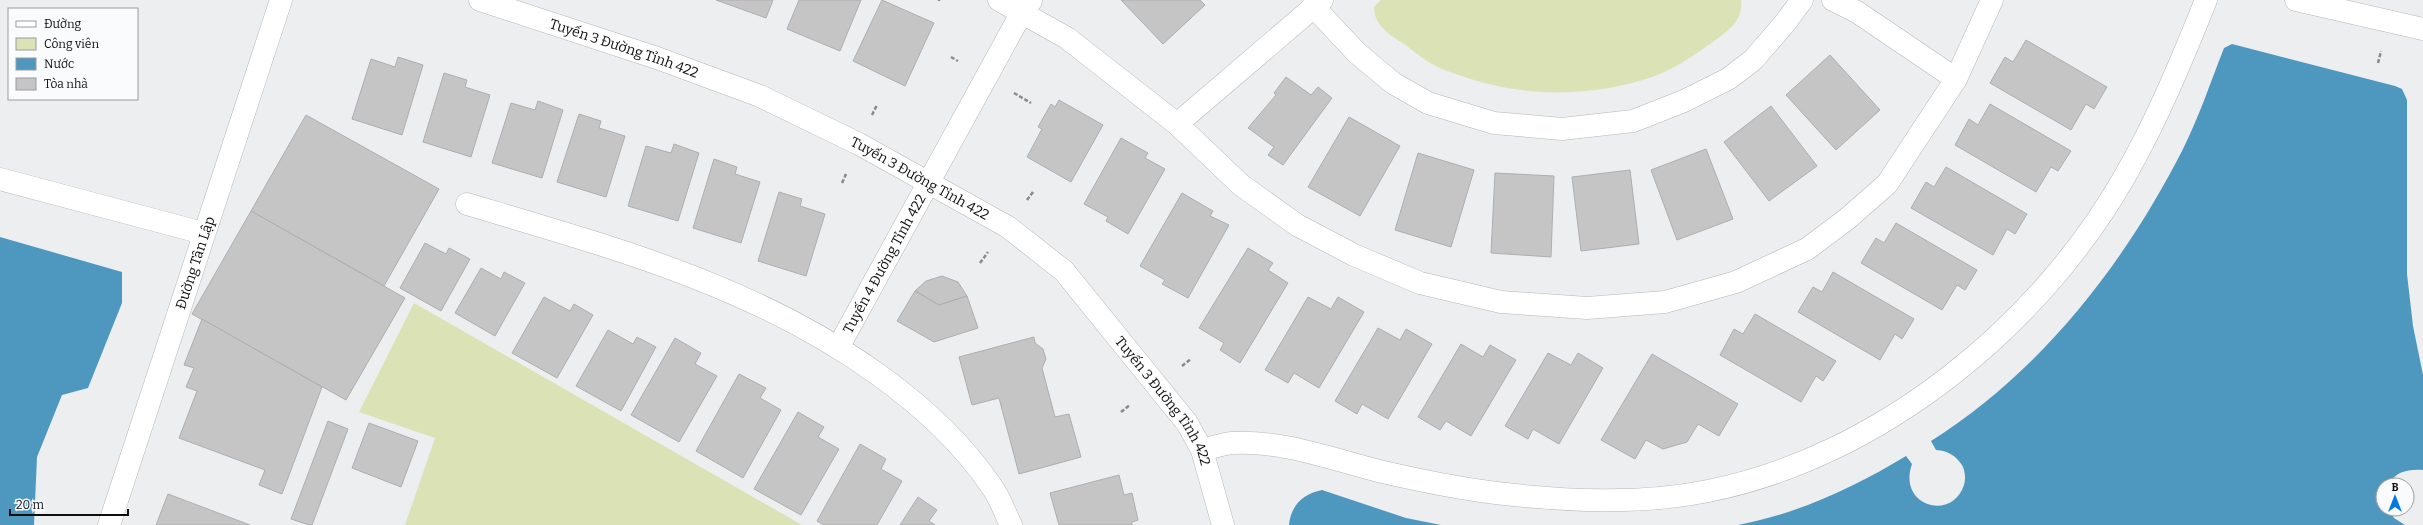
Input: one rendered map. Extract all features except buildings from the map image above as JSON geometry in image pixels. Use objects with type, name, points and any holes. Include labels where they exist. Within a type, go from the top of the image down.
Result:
[{"type":"street","name":"Đường Tân Lập","points":[[109,525],[203,233],[281,0]]},
{"type":"street","name":"Tuyến 3 Đường Tỉnh 422","points":[[480,0],[657,58],[760,96],[860,144],[931,182],[1008,227],[1064,271],[1158,385],[1187,423],[1202,450],[1223,525]]},
{"type":"street","points":[[999,0],[1027,6],[1177,124],[1242,185],[1297,225],[1354,255],[1420,284],[1502,302],[1587,308],[1665,302],[1736,282],[1807,249],[1847,219],[1887,184],[1956,79],[1992,0]]},
{"type":"street","points":[[1177,124],[1317,3],[1369,63],[1393,83],[1428,102],[1494,123],[1562,129],[1633,121],[1684,100],[1728,79],[1753,60],[1785,24],[1802,0]]},
{"type":"street","points":[[1833,0],[1856,12],[1956,79]]},
{"type":"street","points":[[1202,450],[1229,443],[1264,444],[1411,478],[1494,492],[1576,500],[1648,498],[1706,491],[1777,473],[1832,450],[1880,423],[1945,379],[1992,342],[2050,281],[2085,239],[2124,179],[2155,122],[2206,0]]},
{"type":"street","points":[[2296,0],[2423,29]]},
{"type":"street","name":"Tuyến 4 Đường Tỉnh 422","points":[[839,346],[1027,6]]},
{"type":"street","points":[[0,179],[203,233]]},
{"type":"street","points":[[467,204],[665,264],[763,305],[839,346],[906,394],[953,436],[993,488],[1011,525]]},
{"type":"green space","points":[[1381,0],[1741,0],[1741,8],[1740,15],[1727,31],[1690,58],[1662,73],[1631,83],[1607,88],[1557,92],[1507,88],[1483,83],[1437,67],[1423,59],[1390,35],[1380,25],[1375,14],[1374,7]]},
{"type":"green space","points":[[414,303],[802,525],[405,525],[435,438],[359,412]]},
{"type":"water","points":[[2232,44],[2395,86],[2402,89],[2407,100],[2407,274],[2413,326],[2423,375],[2423,470],[2403,472],[2395,477],[2375,477],[2375,517],[2393,517],[2405,525],[1738,525],[1804,507],[1846,489],[1906,456],[1912,464],[1909,478],[1912,490],[1919,499],[1928,504],[1938,506],[1949,503],[1958,496],[1965,483],[1963,467],[1951,454],[1936,450],[1931,441],[1971,413],[2009,382],[2044,348],[2076,312],[2107,273],[2135,233],[2183,149],[2200,112],[2224,48]]},
{"type":"water","points":[[0,237],[122,272],[122,303],[88,388],[62,395],[37,457],[34,525],[0,525]]},
{"type":"water","points":[[1322,490],[1406,518],[1441,525],[1289,525],[1295,506],[1309,494]]}]
